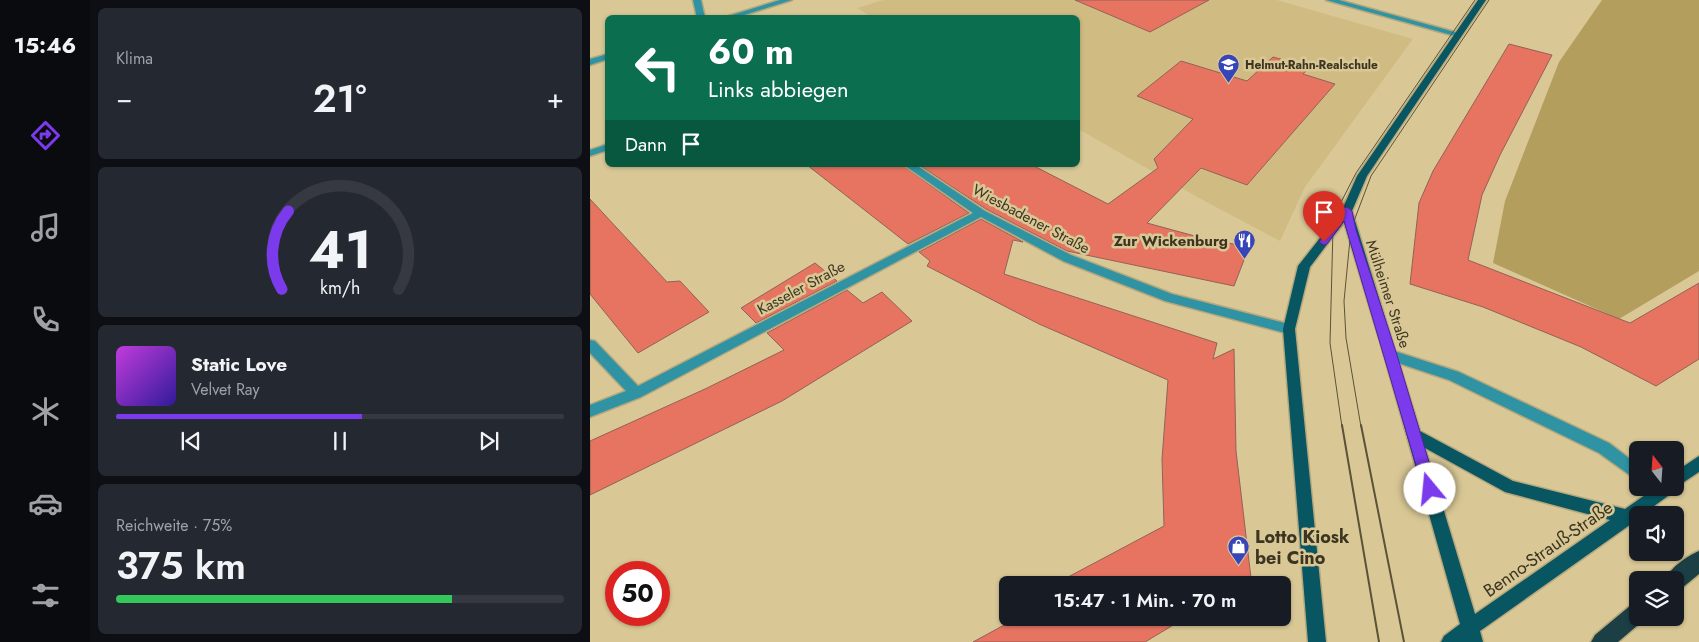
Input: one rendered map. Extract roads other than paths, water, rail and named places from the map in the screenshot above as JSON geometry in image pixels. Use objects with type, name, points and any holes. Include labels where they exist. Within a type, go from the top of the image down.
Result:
[{"type":"highway","points":[[1684,574],[1699,561]]},
{"type":"highway","points":[[1602,642],[1629,620]]},
{"type":"main road","points":[[1317,642],[1289,329],[1304,266],[1347,211],[1362,176],[1482,0]]},
{"type":"main road","name":"Mülheimer Straße","points":[[1347,211],[1350,230],[1391,355],[1472,635]]},
{"type":"main road","points":[[1413,434],[1510,487],[1628,517]]},
{"type":"main road","points":[[1684,474],[1699,463]]},
{"type":"main road","name":"Benno-Strauß-Straße","points":[[1450,642],[1472,635],[1628,517],[1653,496]]},
{"type":"street","points":[[697,0],[700,15]]},
{"type":"street","points":[[736,15],[788,0]]},
{"type":"street","points":[[1335,1],[1458,34]]},
{"type":"street","points":[[590,62],[605,57]]},
{"type":"street","points":[[590,153],[605,148]]},
{"type":"street","name":"Wiesbadener Straße","points":[[911,167],[981,213],[1067,258],[1170,298],[1289,329]]},
{"type":"street","name":"Kasseler Straße","points":[[590,411],[636,393],[981,213]]},
{"type":"street","points":[[590,345],[636,393]]},
{"type":"street","points":[[1391,355],[1472,384],[1604,448],[1629,467]]},
{"type":"tram line","points":[[1342,427],[1330,343],[1333,229],[1337,210],[1356,173],[1475,0]]},
{"type":"tram line","points":[[1361,427],[1346,338],[1344,301],[1351,229],[1371,176],[1489,0]]},
{"type":"tram line","points":[[1342,425],[1379,642]]},
{"type":"tram line","points":[[1361,425],[1404,642]]},
{"type":"place","name":"Helmut-Rahn-Realschule","points":[[1229,84]]},
{"type":"place","name":"Zur Wickenburg","points":[[1244,260]]},
{"type":"place","name":"Lotto Kiosk bei Cino","points":[[1239,566]]}]
